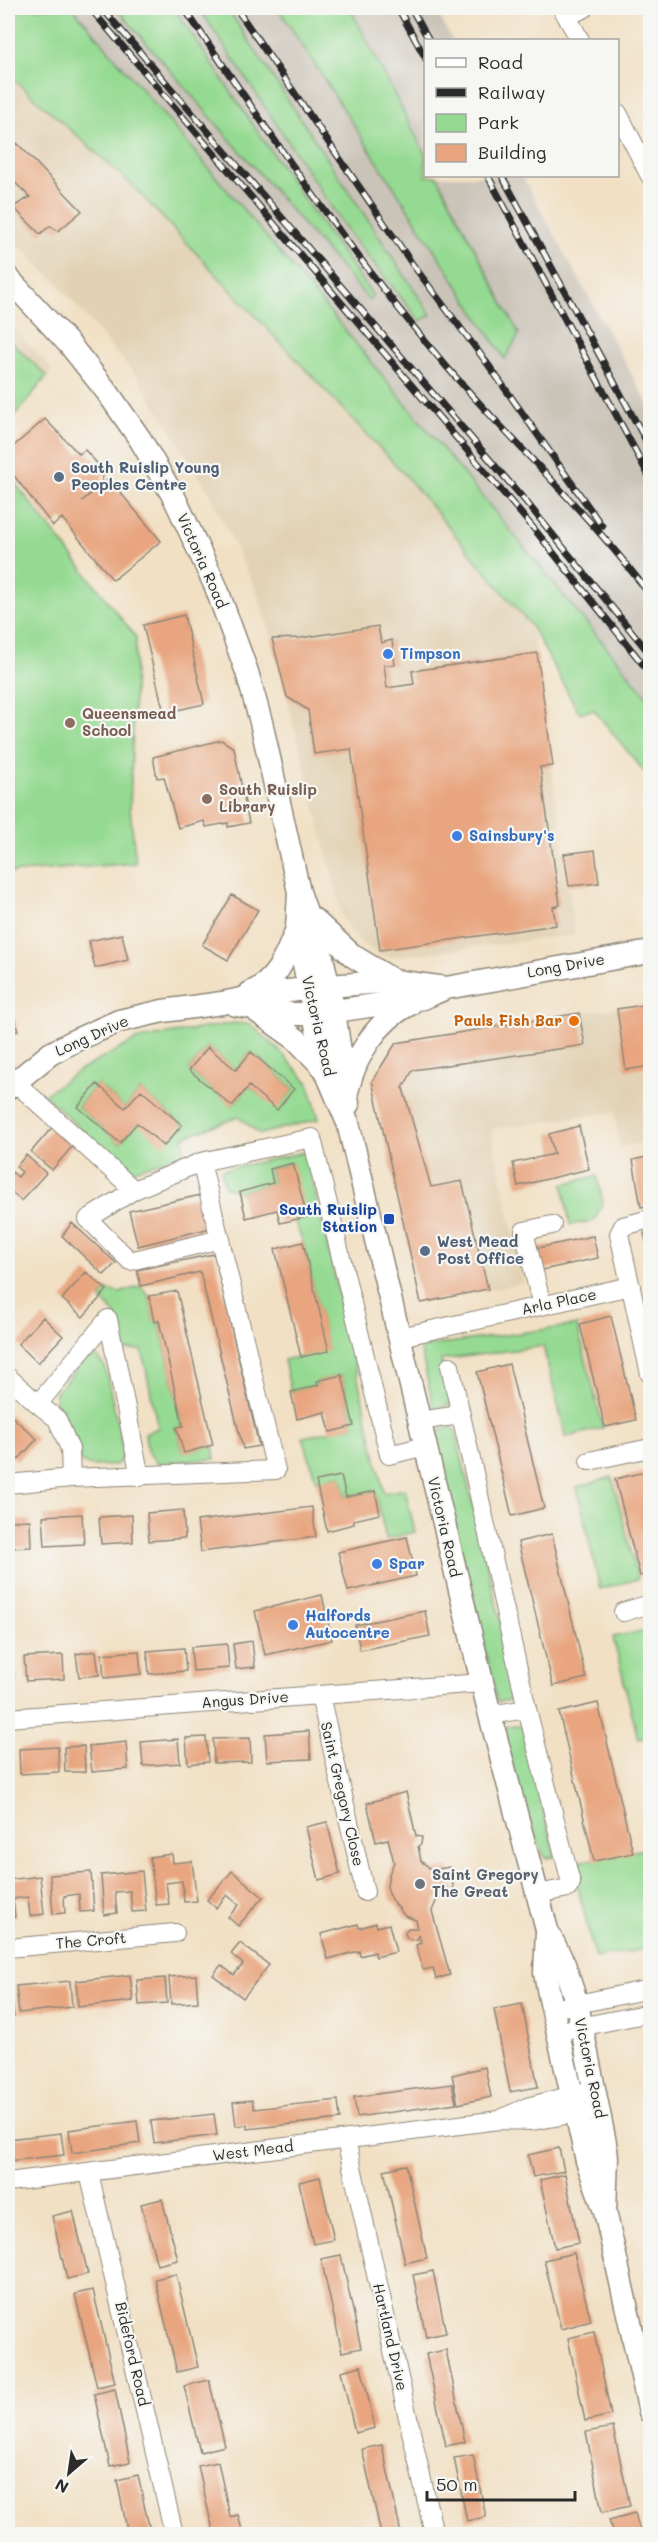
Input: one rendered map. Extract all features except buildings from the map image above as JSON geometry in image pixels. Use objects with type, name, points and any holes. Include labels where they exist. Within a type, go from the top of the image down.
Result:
[{"type":"street","points":[[579,39],[565,12],[585,8]]},
{"type":"street","points":[[619,115],[651,176]]},
{"type":"street","name":"Victoria Road","points":[[8,278],[70,345],[108,393],[140,439],[175,499],[216,587],[247,672],[272,763],[299,892],[302,921],[319,944],[319,988],[348,1091],[348,1123]]},
{"type":"street","points":[[236,1003],[262,988],[272,978],[282,964],[302,921],[394,981]]},
{"type":"street","name":"Long Drive","points":[[236,1003],[292,1014],[325,1013],[423,998],[446,988],[651,952]]},
{"type":"street","name":"Long Drive","points":[[11,1085],[50,1054],[76,1040],[119,1021],[163,1011],[236,1003],[319,988],[394,981],[446,988]]},
{"type":"street","points":[[348,1091],[358,1059],[377,1030],[396,1013],[423,998]]},
{"type":"street","points":[[236,1003],[278,1024],[326,1069]]},
{"type":"street","name":"Victoria Road","points":[[325,1013],[326,1069],[348,1123],[490,1715],[547,1930],[564,1964],[577,2004],[582,2027],[586,2102]]},
{"type":"street","points":[[11,1085],[134,1190]]},
{"type":"street","points":[[220,1239],[130,1261],[88,1219],[134,1190],[201,1162],[312,1138],[389,1455],[425,1446]]},
{"type":"street","points":[[8,1484],[71,1478],[276,1470],[201,1162]]},
{"type":"street","points":[[651,1219],[623,1226],[619,1234],[651,1374]]},
{"type":"street","points":[[542,1306],[524,1230],[552,1225]]},
{"type":"street","name":"Arla Place","points":[[400,1337],[631,1286]]},
{"type":"street","points":[[38,1404],[108,1319],[140,1477]]},
{"type":"street","points":[[450,1366],[527,1709],[570,1883],[568,1888],[538,1894]]},
{"type":"street","points":[[8,1377],[57,1419],[70,1449],[71,1478]]},
{"type":"street","points":[[419,1421],[460,1415]]},
{"type":"street","points":[[589,1461],[651,1448]]},
{"type":"street","points":[[623,1612],[651,1604]]},
{"type":"street","name":"Angus Drive","points":[[8,1718],[482,1683]]},
{"type":"street","name":"Saint Gregory Close","points":[[320,1695],[365,1892]]},
{"type":"street","points":[[490,1715],[527,1709]]},
{"type":"street","name":"Victoria Road","points":[[547,1930],[545,1973],[559,2032],[607,2157],[605,2211],[651,2412]]},
{"type":"street","name":"The Croft","points":[[8,1948],[175,1933]]},
{"type":"street","points":[[553,2009],[651,1989]]},
{"type":"street","points":[[559,2032],[651,2013]]},
{"type":"street","name":"West Mead","points":[[8,2182],[499,2120],[527,2107],[586,2102]]},
{"type":"street","name":"Hartland Drive","points":[[346,2140],[434,2535]]},
{"type":"street","name":"Bideford Road","points":[[89,2173],[174,2535]]},
{"type":"shaded area","points":[[33,8],[435,8],[451,39],[424,39],[424,177],[523,177],[650,408],[650,752]]},
{"type":"shaded area","points":[[8,74],[130,183],[407,477],[532,627],[575,935],[392,957],[377,954],[353,935],[343,918],[272,639],[258,594],[210,494],[139,379],[57,283],[8,235]]},
{"type":"shaded area","points":[[8,321],[52,370],[8,424]]},
{"type":"shaded area","points":[[650,1004],[650,1142],[619,1147],[615,1112],[491,1129],[524,1283],[421,1303],[372,1081],[396,1043],[579,1013]]},
{"type":"green space","points":[[8,8],[73,8],[335,318],[650,700],[650,779],[594,710],[579,713],[532,627],[407,477],[130,183],[8,74]]},
{"type":"green space","points":[[116,8],[174,8],[298,191],[373,296],[369,300]]},
{"type":"green space","points":[[199,8],[227,8],[431,315],[420,321],[349,233]]},
{"type":"green space","points":[[278,8],[350,8],[424,152],[424,177],[438,177],[519,334],[505,359]]},
{"type":"green space","points":[[8,339],[47,376],[8,424]]},
{"type":"green space","name":"Queensmead School","points":[[8,474],[136,637],[130,809],[136,863],[8,873]]},
{"type":"green space","points":[[234,1023],[250,1024],[277,1048],[308,1082],[319,1119],[260,1134],[238,1117],[183,1137],[184,1154],[135,1170],[117,1162],[44,1095],[77,1072],[138,1039]],"holes":[[[208,1047],[236,1070],[251,1052],[294,1089],[277,1109],[249,1086],[232,1106],[189,1070]],[[97,1084],[125,1108],[141,1090],[182,1125],[137,1123],[120,1143],[78,1107]]]},
{"type":"green space","points":[[306,1152],[384,1493],[405,1489],[415,1532],[386,1539],[375,1491],[346,1497],[341,1476],[316,1481],[303,1437],[354,1426],[342,1375],[317,1381],[318,1385],[291,1392],[284,1360],[328,1350],[303,1242],[294,1220],[292,1163],[270,1169],[273,1183],[240,1192],[225,1187],[221,1170]]},
{"type":"green space","points":[[597,1176],[603,1203],[594,1221],[570,1225],[563,1184]]},
{"type":"green space","points":[[141,1286],[149,1296],[154,1321],[159,1321],[183,1426],[176,1428],[184,1452],[213,1445],[215,1459],[157,1463],[147,1451],[145,1433],[158,1428],[142,1350],[123,1350],[115,1313],[100,1298],[107,1290],[120,1293]]},
{"type":"green space","points":[[577,1325],[603,1428],[566,1437],[543,1346],[441,1360],[451,1404],[434,1409],[420,1347]]},
{"type":"green space","points":[[96,1356],[105,1367],[123,1449],[122,1458],[116,1465],[92,1466],[81,1462],[70,1426],[55,1403],[56,1392],[86,1358]]},
{"type":"green space","points":[[447,1427],[455,1429],[519,1699],[497,1702],[432,1434]]},
{"type":"green space","points":[[612,1477],[638,1579],[600,1589],[577,1487]]},
{"type":"green space","points":[[647,1630],[650,1645],[650,1735],[638,1738],[613,1637]]},
{"type":"green space","points":[[516,1725],[524,1728],[555,1857],[545,1858],[522,1805],[503,1730],[507,1726]]},
{"type":"green space","points":[[650,1848],[650,1948],[595,1958],[572,1863]]},
{"type":"railway","points":[[90,8],[535,530],[650,673]]},
{"type":"railway","points":[[102,8],[527,503],[650,654]]},
{"type":"railway","points":[[184,8],[307,187],[405,317],[466,389],[601,534],[650,595]]},
{"type":"railway","points":[[236,8],[413,265],[487,363],[602,526]]},
{"type":"railway","points":[[398,8],[424,55]]},
{"type":"railway","points":[[411,8],[428,39]]},
{"type":"railway","points":[[489,177],[650,478]]},
{"type":"railway","points":[[503,177],[650,448]]},
{"type":"place","name":"South Ruislip Young Peoples Centre","points":[[59,477]]},
{"type":"place","name":"Timpson","points":[[388,654]]},
{"type":"place","name":"Queensmead School","points":[[70,723]]},
{"type":"place","name":"South Ruislip Library","points":[[207,799]]},
{"type":"place","name":"Sainsbury's","points":[[457,836]]},
{"type":"place","name":"Pauls Fish Bar","points":[[574,1021]]},
{"type":"place","name":"South Ruislip Station","points":[[389,1219]]},
{"type":"place","name":"West Mead Post Office","points":[[425,1251]]},
{"type":"place","name":"Spar","points":[[377,1564]]},
{"type":"place","name":"Halfords Autocentre","points":[[293,1625]]},
{"type":"place","name":"Saint Gregory The Great","points":[[420,1884]]}]
